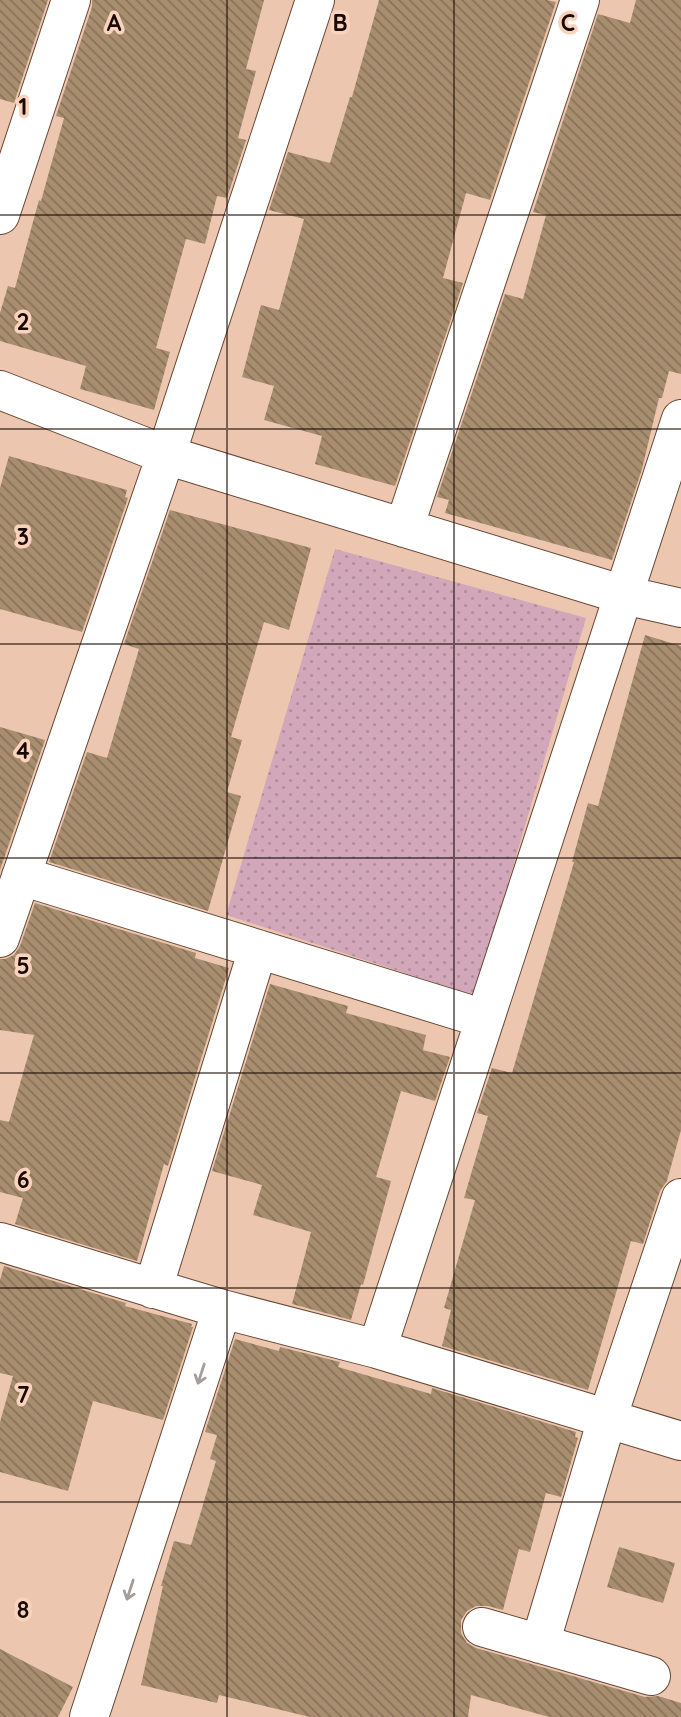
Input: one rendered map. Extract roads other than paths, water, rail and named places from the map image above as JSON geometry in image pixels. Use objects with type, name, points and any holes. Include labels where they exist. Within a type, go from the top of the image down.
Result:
[{"type":"street","points":[[0,215],[71,0]]},
{"type":"street","points":[[0,938],[166,455],[316,0]]},
{"type":"street","points":[[404,528],[580,0]]},
{"type":"street","points":[[0,390],[166,455],[624,595],[681,608]]},
{"type":"street","points":[[377,1349],[681,419]]},
{"type":"street","points":[[21,876],[485,1019]]},
{"type":"street","points":[[153,1289],[258,949]]},
{"type":"street","points":[[540,1644],[607,1419],[681,1198]]},
{"type":"street","points":[[0,1242],[222,1309],[377,1349],[681,1441]]},
{"type":"street","points":[[89,1717],[222,1309]]},
{"type":"street","points":[[482,1627],[651,1676]]}]
